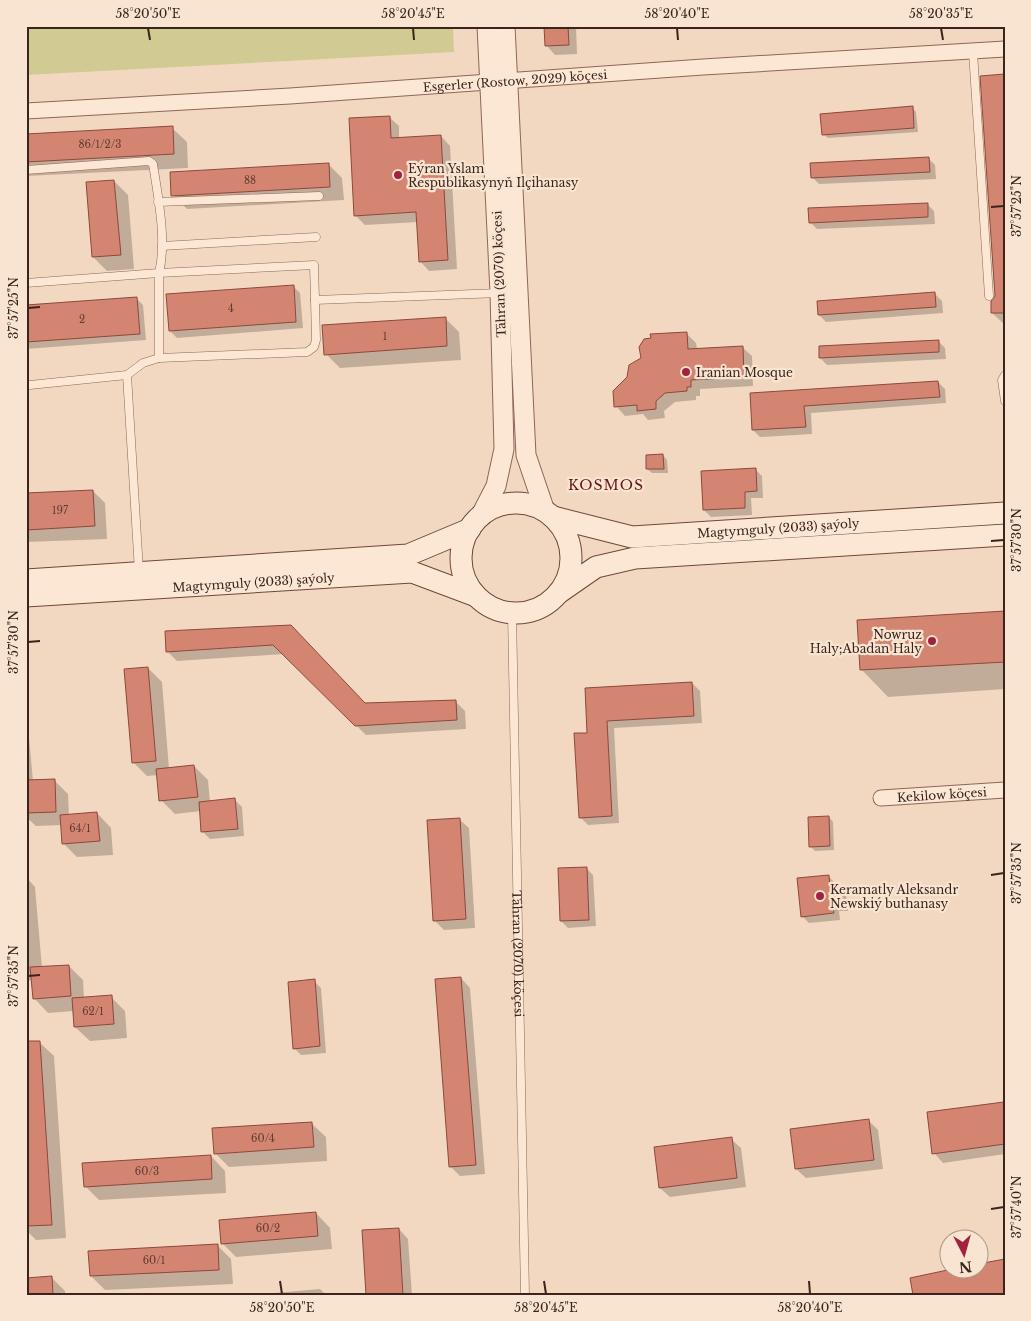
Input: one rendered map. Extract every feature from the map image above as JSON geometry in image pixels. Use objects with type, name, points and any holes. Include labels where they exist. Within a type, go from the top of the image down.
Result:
[{"type":"main road","points":[[517,503],[536,507],[549,514],[566,533],[572,553],[570,573],[560,592],[548,603],[534,611],[512,613],[492,608],[476,596],[465,578],[462,568],[462,548],[475,523],[497,506],[517,503]]},
{"type":"main road","name":"Magtymguly (2033) şaýoly","points":[[549,514],[632,537],[1005,513]]},
{"type":"main road","name":"Magtymguly (2033) şaýoly","points":[[26,580],[408,555],[475,523]]},
{"type":"main road","name":"Magtymguly (2033) şaýoly","points":[[560,592],[596,567],[635,558],[1005,535]]},
{"type":"main road","name":"Magtymguly (2033) şaýoly","points":[[26,596],[412,572],[476,596]]},
{"type":"street","name":"Tähran (2070) köçesi","points":[[487,26],[499,82],[526,456],[549,514]]},
{"type":"street","name":"Tähran (2070) köçesi","points":[[475,523],[496,486],[504,449],[500,293],[499,82],[504,26]]},
{"type":"street","name":"Esgerler (Rostow, 2029) köçesi","points":[[26,111],[280,97],[713,67],[1005,50]]},
{"type":"street","name":"Kekilow köçesi","points":[[881,798],[1005,790]]},
{"type":"lane","points":[[973,52],[989,296]]},
{"type":"lane","points":[[26,170],[149,160],[153,164],[162,246],[159,273],[159,358]]},
{"type":"lane","points":[[158,202],[319,196]]},
{"type":"lane","points":[[162,246],[316,237]]},
{"type":"lane","points":[[26,283],[159,273],[314,265],[316,300],[316,340],[314,347],[307,352],[159,358],[143,363],[127,375],[30,385]]},
{"type":"lane","points":[[316,300],[500,293]]},
{"type":"lane","points":[[127,375],[140,572]]},
{"type":"lane","points":[[1005,376],[1002,380],[1005,401]]},
{"type":"lane","name":"Tähran (2070) köçesi","points":[[512,613],[525,1295]]},
{"type":"shaded area","points":[[26,26],[453,26],[454,52],[26,75]]},
{"type":"building","points":[[544,26],[568,26],[569,45],[545,46]]},
{"type":"building","points":[[1005,74],[1005,313],[991,313],[991,301],[995,296],[980,76]]},
{"type":"building","points":[[913,106],[914,128],[822,135],[820,114]]},
{"type":"building","name":"Eýran Yslam Respublikasynyň Ilçihanasy","points":[[390,116],[391,138],[441,135],[448,260],[419,262],[416,212],[354,216],[349,118]]},
{"type":"building","points":[[173,126],[174,154],[26,162],[26,134]]},
{"type":"building","points":[[929,157],[930,172],[811,178],[810,163]]},
{"type":"building","points":[[329,163],[330,187],[171,196],[170,172]]},
{"type":"building","points":[[114,180],[121,255],[92,257],[86,182]]},
{"type":"building","points":[[928,203],[928,217],[809,223],[808,208]]},
{"type":"building","points":[[294,285],[296,322],[169,331],[166,294]]},
{"type":"building","points":[[935,292],[936,307],[818,315],[817,301]]},
{"type":"building","points":[[137,297],[140,334],[26,342],[26,305]]},
{"type":"building","points":[[446,317],[447,346],[324,355],[322,325]]},
{"type":"building","name":"Iranian Mosque","points":[[687,332],[688,349],[743,346],[744,377],[691,380],[691,387],[687,387],[687,391],[665,393],[656,401],[656,409],[637,411],[637,405],[614,407],[613,391],[627,377],[629,365],[641,358],[639,347],[644,339],[651,338],[650,334]]},
{"type":"building","points":[[939,340],[939,352],[819,358],[819,346]]},
{"type":"building","points":[[938,381],[940,397],[804,406],[806,427],[752,430],[750,393]]},
{"type":"building","points":[[663,454],[664,469],[646,469],[646,455]]},
{"type":"building","points":[[756,468],[757,491],[745,492],[745,508],[703,510],[701,471]]},
{"type":"building","points":[[93,490],[95,526],[26,530],[26,493]]},
{"type":"building","name":"Nowruz Haly;Abadan Haly","points":[[1005,611],[1005,662],[860,670],[857,620]]},
{"type":"building","points":[[291,625],[365,703],[456,700],[457,720],[355,726],[273,645],[166,652],[165,631]]},
{"type":"building","points":[[148,667],[156,761],[132,763],[124,669]]},
{"type":"building","points":[[692,682],[694,716],[607,721],[612,816],[579,818],[574,733],[587,733],[585,688]]},
{"type":"building","points":[[194,765],[198,797],[159,801],[156,769]]},
{"type":"building","points":[[55,779],[56,812],[26,813],[26,780]]},
{"type":"building","points":[[235,798],[238,829],[201,832],[199,802]]},
{"type":"building","points":[[97,812],[100,841],[62,844],[60,815]]},
{"type":"building","points":[[829,816],[830,846],[809,847],[808,817]]},
{"type":"building","points":[[460,818],[466,919],[433,921],[427,820]]},
{"type":"building","points":[[587,867],[589,920],[560,921],[558,868]]},
{"type":"building","name":"Keramatly Aleksandr Newskiý buthanasy","points":[[829,875],[830,888],[840,887],[841,904],[833,905],[834,913],[801,917],[797,878]]},
{"type":"building","points":[[69,965],[71,996],[33,999],[30,967]]},
{"type":"building","points":[[461,977],[476,1165],[449,1167],[435,979]]},
{"type":"building","points":[[315,979],[320,1046],[293,1049],[288,982]]},
{"type":"building","points":[[112,995],[114,1024],[74,1027],[72,998]]},
{"type":"building","points":[[26,1041],[40,1041],[52,1225],[26,1226]]},
{"type":"building","points":[[1004,1102],[1005,1144],[932,1154],[927,1112]]},
{"type":"building","points":[[869,1119],[874,1160],[795,1169],[790,1129]]},
{"type":"building","points":[[312,1122],[314,1147],[214,1154],[212,1128]]},
{"type":"building","points":[[732,1137],[737,1178],[659,1188],[654,1147]]},
{"type":"building","points":[[211,1155],[212,1179],[84,1187],[82,1163]]},
{"type":"building","points":[[316,1212],[318,1236],[221,1244],[219,1220]]},
{"type":"building","points":[[399,1228],[403,1295],[366,1295],[362,1230]]},
{"type":"building","points":[[218,1244],[219,1270],[90,1276],[88,1251]]},
{"type":"building","points":[[1005,1259],[1005,1295],[913,1295],[910,1278],[938,1272],[938,1278],[988,1278],[988,1262]]},
{"type":"building","points":[[52,1276],[53,1295],[26,1295],[26,1278]]},
{"type":"place","name":"Eýran Yslam Respublikasynyň Ilçihanasy","points":[[398,175]]},
{"type":"place","name":"Iranian Mosque","points":[[686,372]]},
{"type":"place","name":"Nowruz Haly;Abadan Haly","points":[[932,641]]},
{"type":"place","name":"Keramatly Aleksandr Newskiý buthanasy","points":[[820,896]]},
{"type":"district","name":"KOSMOS","points":[[606,485]]}]
